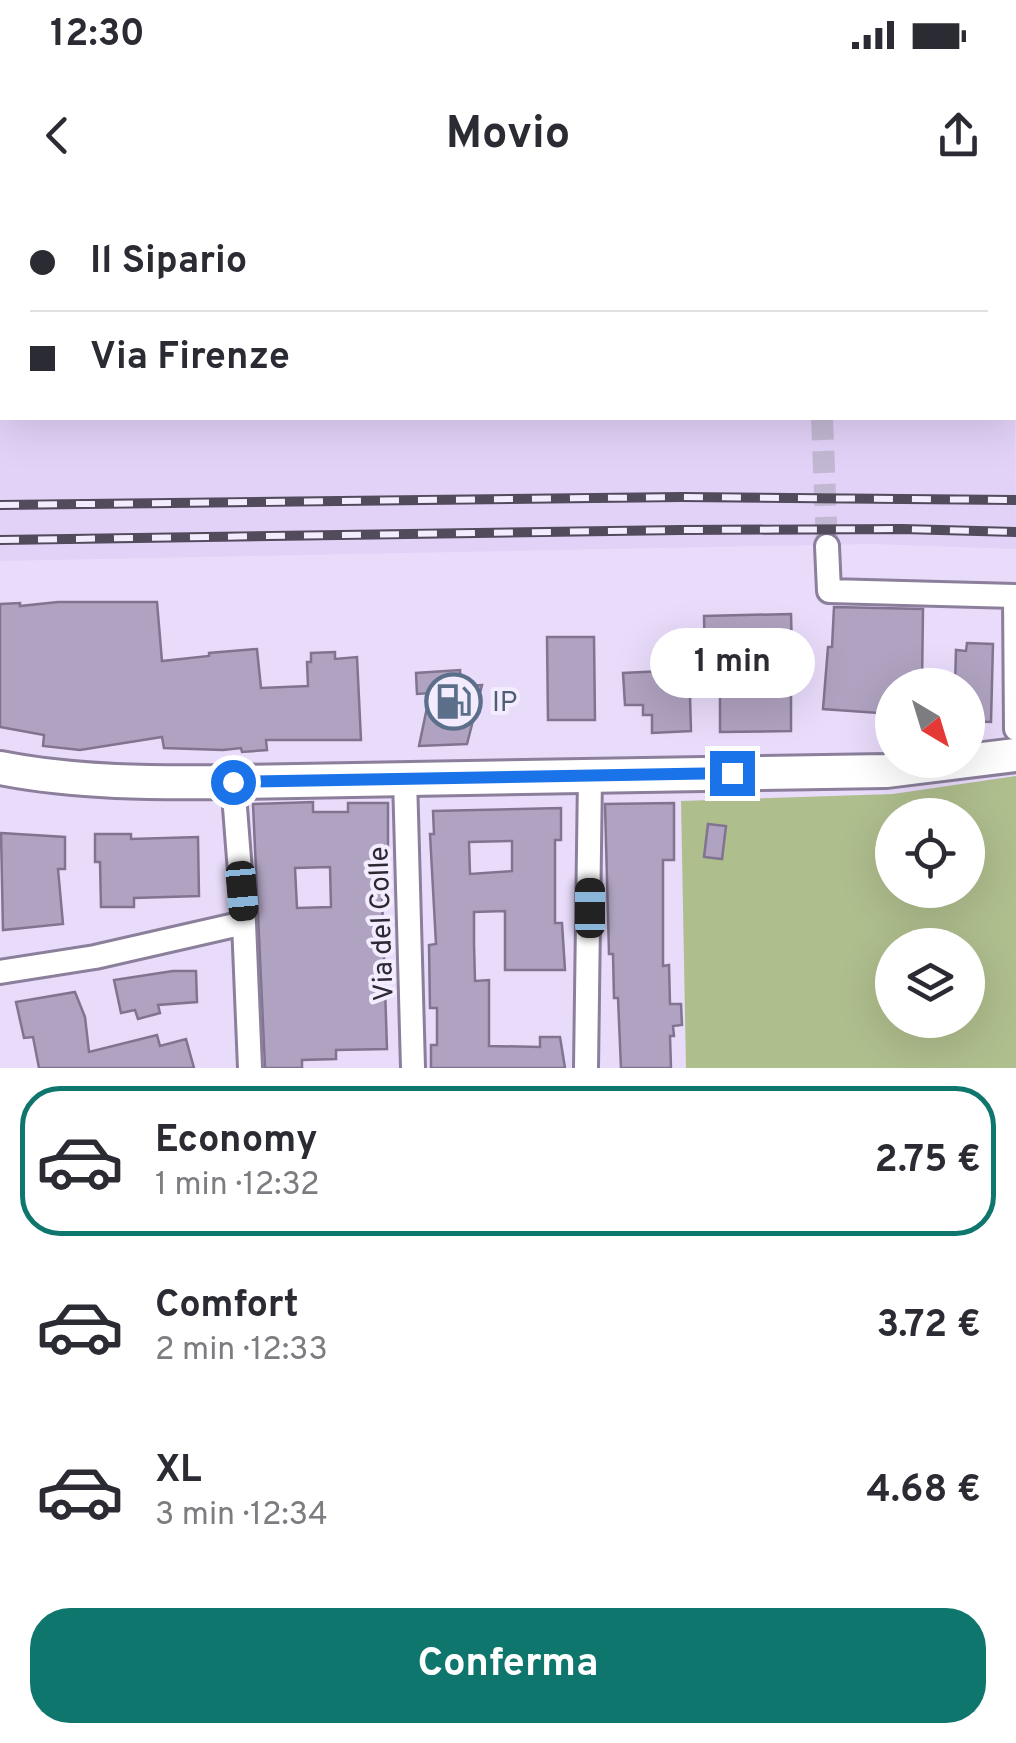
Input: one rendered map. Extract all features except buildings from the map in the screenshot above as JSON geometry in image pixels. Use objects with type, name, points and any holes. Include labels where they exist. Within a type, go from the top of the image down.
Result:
[{"type":"main road","points":[[0,768],[47,776],[127,781],[233,782],[886,771],[1016,755]]},
{"type":"street","points":[[826,546],[829,592],[1015,596],[1016,729]]},
{"type":"street","points":[[1016,746],[1016,755]]},
{"type":"street","points":[[586,1068],[590,776]]},
{"type":"street","name":"Via del Colle","points":[[405,778],[413,1068]]},
{"type":"street","points":[[233,782],[250,1068]]},
{"type":"street","points":[[0,972],[95,956],[244,923]]},
{"type":"shaded area","points":[[0,420],[1015,420],[1016,549],[871,544],[0,561]]},
{"type":"green space","points":[[1016,776],[1016,1068],[686,1068],[681,801],[893,794]]},
{"type":"tunnel","points":[[822,420],[827,546]]},
{"type":"railway","points":[[0,505],[681,497],[1016,500]]},
{"type":"railway","points":[[0,540],[680,530],[1016,532]]},
{"type":"place","name":"IP","points":[[453,701]]},
{"type":"route","points":[[233,782],[732,773]]}]
